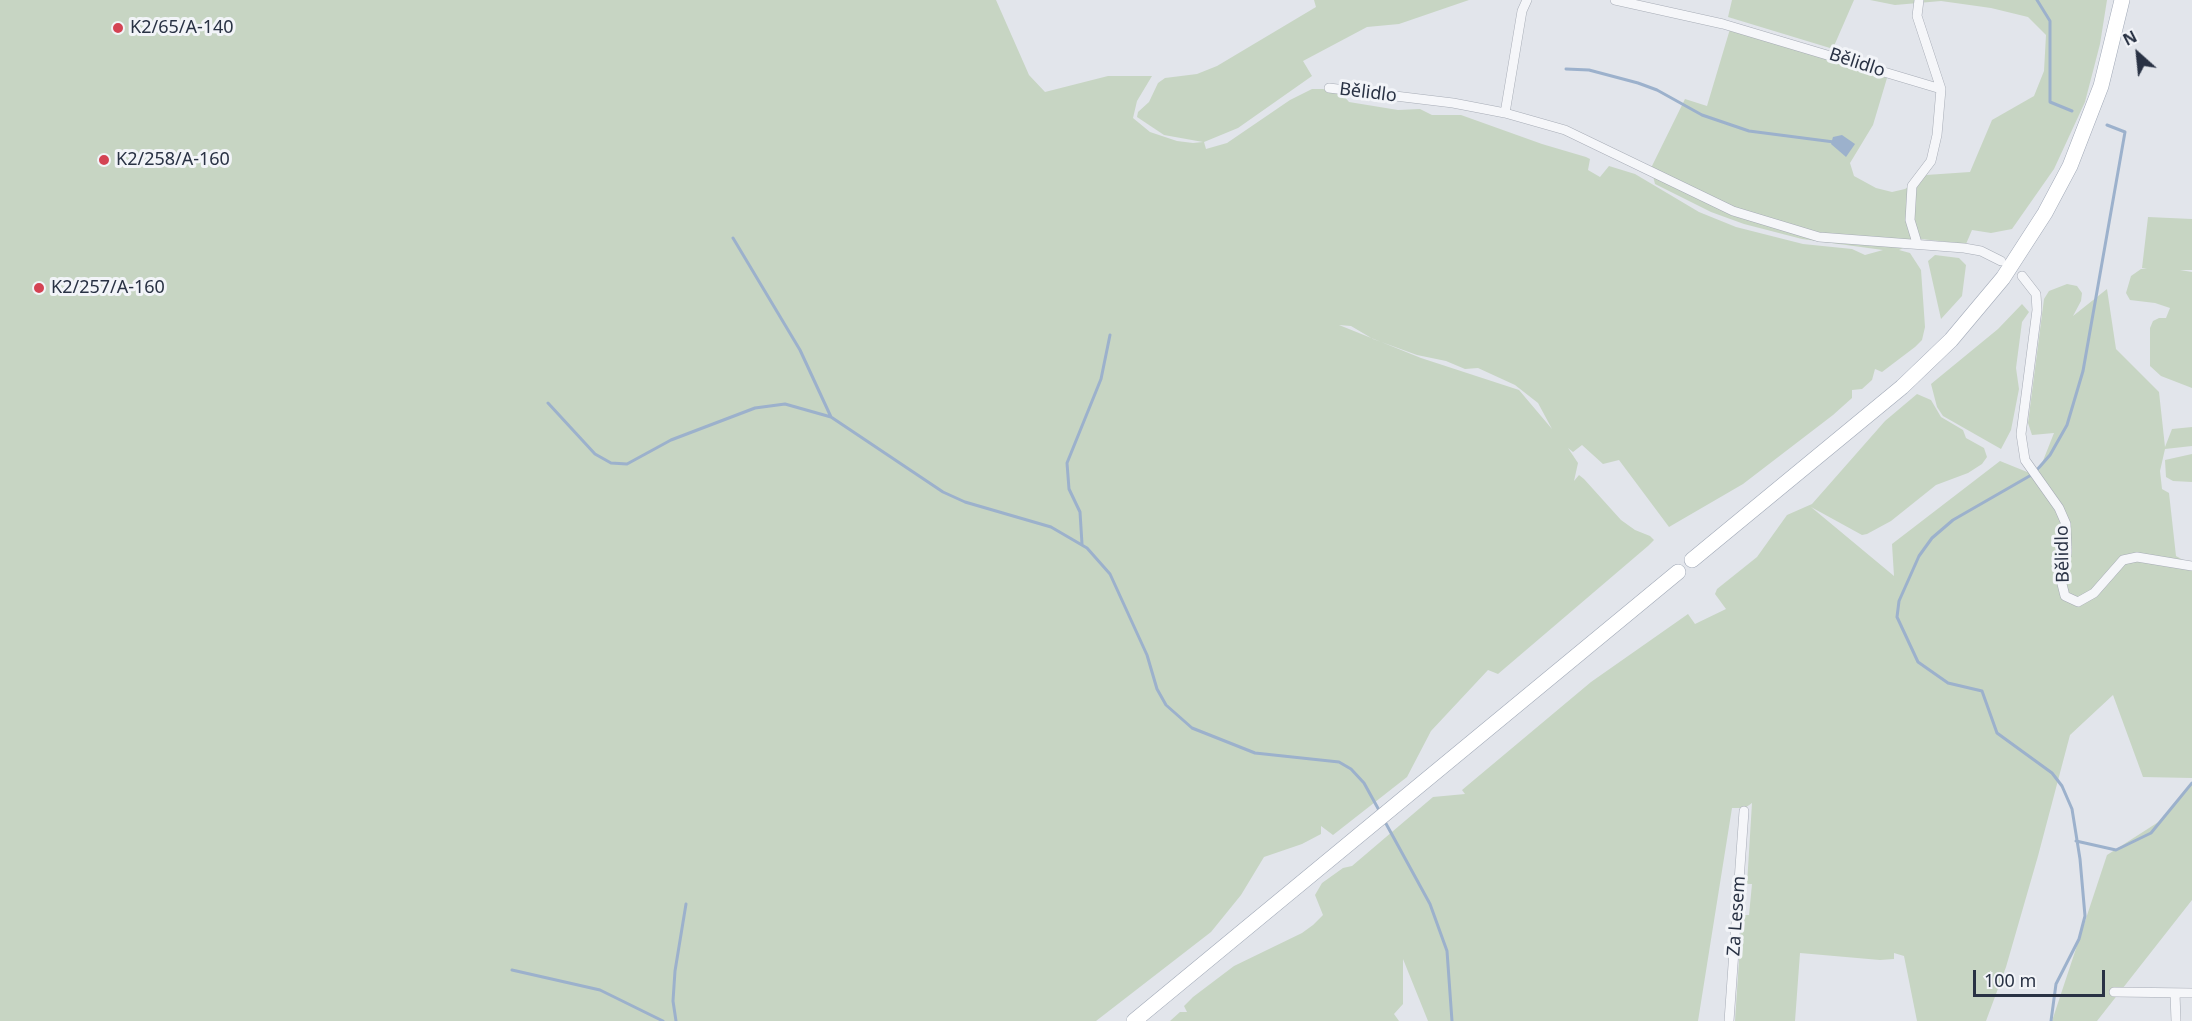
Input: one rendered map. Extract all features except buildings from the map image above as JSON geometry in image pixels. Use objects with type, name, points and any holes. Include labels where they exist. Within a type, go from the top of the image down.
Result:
[{"type":"main road","points":[[1692,560],[1910,379],[1951,340],[2003,278],[2045,213],[2070,166],[2101,86],[2122,0]]},
{"type":"main road","points":[[1134,1021],[1678,572]]},
{"type":"street","points":[[1505,113],[1522,11],[1527,0]]},
{"type":"street","name":"Bělidlo","points":[[1615,0],[1723,24],[1941,89]]},
{"type":"street","points":[[1917,243],[1910,220],[1912,186],[1931,161],[1937,135],[1941,89],[1917,16],[1919,0]]},
{"type":"street","name":"Bělidlo","points":[[1329,88],[1453,103],[1505,113],[1565,130],[1733,212],[1819,237],[1917,243],[1981,251],[2001,261]]},
{"type":"street","name":"Bělidlo","points":[[2022,276],[2036,294],[2037,310],[2021,434],[2025,460],[2059,508],[2066,524],[2067,551],[2062,584],[2065,596],[2078,602],[2094,593],[2123,560],[2145,558],[2192,566]]},
{"type":"street","name":"Za Lesem","points":[[1729,1021],[1744,811]]},
{"type":"street","points":[[2114,992],[2192,993]]},
{"type":"street","points":[[2175,993],[2176,1021]]},
{"type":"green space","points":[[0,0],[996,0],[1029,75],[1045,92],[1108,76],[1152,76],[1137,101],[1133,118],[1150,132],[1177,141],[1193,143],[1203,142],[1164,135],[1137,117],[1138,112],[1149,102],[1158,83],[1165,78],[1197,74],[1217,66],[1316,7],[1314,0],[1469,0],[1399,24],[1367,27],[1303,61],[1312,76],[1238,128],[1204,142],[1206,149],[1227,143],[1290,100],[1312,89],[1323,89],[1343,95],[1349,102],[1398,110],[1420,109],[1432,115],[1461,115],[1586,157],[1590,159],[1588,170],[1600,177],[1609,166],[1635,174],[1699,212],[1736,227],[1803,244],[1852,249],[1865,255],[1883,250],[1802,239],[1744,224],[1711,212],[1655,184],[1651,168],[1685,99],[1707,106],[1730,29],[1887,78],[1873,125],[1850,163],[1854,176],[1876,188],[1892,192],[1905,189],[1926,175],[1970,172],[1992,120],[2034,96],[2044,71],[2046,35],[2028,17],[1991,8],[1941,1],[1895,5],[1870,0],[2107,0],[2100,44],[2085,102],[2054,169],[2012,229],[1991,233],[1972,230],[1966,244],[1921,239],[1899,250],[1910,253],[1921,270],[1925,327],[1922,340],[1882,372],[1875,369],[1872,380],[1862,389],[1852,390],[1852,398],[1833,415],[1743,484],[1669,527],[1619,460],[1603,464],[1582,445],[1573,452],[1568,448],[1578,463],[1574,481],[1579,475],[1621,520],[1654,540],[1498,674],[1488,670],[1431,731],[1407,777],[1333,835],[1321,826],[1321,834],[1302,844],[1264,857],[1241,895],[1211,932],[1096,1021],[0,1021]],"holes":[[[1339,325],[1351,326],[1371,338]],[[1381,342],[1417,355],[1446,361],[1465,369],[1478,368],[1515,385],[1538,403],[1552,429],[1519,390],[1421,358]]]},
{"type":"green space","points":[[1732,0],[1854,0],[1834,46],[1830,48],[1728,17]]},
{"type":"green space","points":[[2148,217],[2192,219],[2192,270],[2180,270],[2192,272],[2192,388],[2161,376],[2150,366],[2150,328],[2153,321],[2166,318],[2170,308],[2155,303],[2130,300],[2126,293],[2131,276],[2141,269],[2147,269],[2142,268]]},
{"type":"green space","points":[[1935,255],[1959,258],[1966,265],[1962,296],[1941,319],[1928,261]]},
{"type":"green space","points":[[2067,284],[2077,286],[2082,293],[2081,301],[2073,316],[2107,289],[2116,349],[2159,392],[2165,447],[2172,429],[2192,427],[2192,446],[2165,449],[2160,471],[2162,489],[2169,493],[2176,556],[2192,565],[2192,778],[2143,777],[2113,695],[2070,735],[2006,967],[1986,1021],[1917,1021],[1904,956],[1894,953],[1894,959],[1880,960],[1800,953],[1795,1021],[1735,1021],[1742,915],[1749,915],[1752,884],[1747,884],[1752,803],[1745,808],[1732,808],[1698,1021],[1428,1021],[1403,959],[1403,1004],[1394,1014],[1399,1021],[1170,1021],[1180,1012],[1187,1012],[1184,1006],[1193,997],[1234,966],[1302,933],[1313,925],[1323,915],[1315,895],[1322,883],[1343,868],[1352,866],[1433,797],[1465,794],[1462,790],[1591,682],[1688,614],[1695,624],[1726,609],[1715,594],[1717,589],[1757,557],[1787,515],[1812,504],[1885,421],[1917,394],[1931,400],[1941,417],[1963,430],[1966,438],[1984,448],[1987,457],[1982,464],[1968,473],[1936,485],[1891,521],[1867,534],[1862,535],[1811,507],[1894,576],[1892,544],[2000,461],[2037,476],[2054,433],[2032,435],[2028,423],[2044,299],[2049,291]]},
{"type":"green space","points":[[2022,304],[2029,312],[2022,322],[2016,368],[2019,389],[2011,430],[2001,449],[1943,416],[1937,407],[1931,384],[1998,329]]},
{"type":"green space","points":[[2192,454],[2192,482],[2173,481],[2166,477],[2165,460]]},
{"type":"green space","points":[[2192,782],[2192,900],[2097,1021],[2052,1021],[2107,855],[2160,821]]},
{"type":"water","points":[[1842,135],[1855,144],[1846,157],[1831,144],[1833,137]]},
{"type":"waterway","points":[[2037,0],[2050,21],[2050,102],[2072,111]]},
{"type":"waterway","points":[[1566,69],[1589,70],[1638,83],[1657,90],[1702,115],[1749,131],[1834,142]]},
{"type":"waterway","points":[[2036,471],[2050,455],[2067,425],[2083,371],[2125,132],[2107,125]]},
{"type":"waterway","points":[[733,238],[800,350],[831,417]]},
{"type":"waterway","points":[[1082,544],[1080,512],[1069,489],[1067,463],[1101,379],[1110,335]]},
{"type":"waterway","points":[[548,403],[595,454],[611,463],[627,464],[671,440],[755,408],[785,404],[831,417],[943,492],[965,502],[1051,527],[1087,548],[1110,574],[1147,655],[1157,689],[1166,705],[1192,728],[1255,753],[1339,762],[1351,769],[1364,783],[1380,812]]},
{"type":"waterway","points":[[2033,474],[1953,520],[1932,538],[1919,556],[1899,601],[1897,617],[1918,662],[1948,683],[1982,691],[1997,733],[2052,773],[2062,786],[2072,809],[2080,859],[2085,916],[2079,939],[2056,984],[2051,1021]]},
{"type":"waterway","points":[[2076,841],[2116,850],[2151,833],[2192,783]]},
{"type":"waterway","points":[[1384,820],[1430,904],[1447,951],[1452,1021]]},
{"type":"waterway","points":[[676,1021],[673,1001],[675,971],[686,904]]},
{"type":"waterway","points":[[512,970],[600,990],[663,1021]]},
{"type":"place","name":"K2/65/A-140","points":[[118,28]]},
{"type":"place","name":"K2/258/A-160","points":[[104,160]]},
{"type":"place","name":"K2/257/A-160","points":[[39,288]]}]
